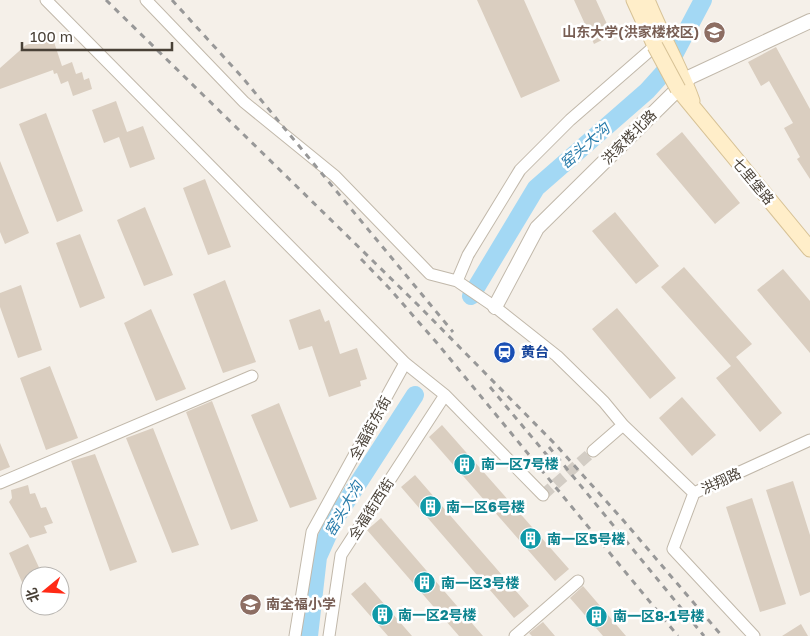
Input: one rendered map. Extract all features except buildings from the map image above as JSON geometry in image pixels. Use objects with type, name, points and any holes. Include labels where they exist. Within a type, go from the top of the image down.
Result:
[{"type":"main road","name":"七里堡路","points":[[634,0],[696,112],[810,249]]},
{"type":"main road","name":"七里堡路","points":[[648,0],[659,43]]},
{"type":"street","points":[[46,0],[405,363],[444,395],[543,495]]},
{"type":"street","name":"洪翔路","points":[[146,0],[244,102],[335,176],[430,274],[457,281],[495,307],[557,356],[604,402],[623,425],[694,493],[810,440]]},
{"type":"street","name":"洪家楼北路","points":[[495,307],[536,228],[690,77],[810,20]]},
{"type":"street","points":[[457,281],[468,255],[520,170],[570,120],[659,43]]},
{"type":"street","name":"全福街东街","points":[[295,636],[312,532],[405,363]]},
{"type":"street","points":[[0,484],[252,376]]},
{"type":"street","name":"全福街西街","points":[[329,636],[341,555],[444,395]]},
{"type":"street","points":[[594,451],[623,425]]},
{"type":"street","points":[[694,493],[673,549],[754,636]]},
{"type":"street","points":[[515,636],[578,581]]},
{"type":"waterway","name":"窑头大沟","points":[[471,296],[536,188],[647,91],[666,70],[703,0]]},
{"type":"waterway","name":"窑头大沟","points":[[309,636],[318,557],[335,519],[415,395]]},
{"type":"tunnel","points":[[543,495],[593,451]]},
{"type":"railway","points":[[106,0],[418,305],[555,444],[722,636]]},
{"type":"railway","points":[[172,0],[242,77],[453,332]]},
{"type":"railway","points":[[361,259],[437,343],[678,636]]},
{"type":"railway","points":[[490,387],[551,460]]},
{"type":"railway","points":[[549,447],[704,636]]},
{"type":"place","name":"山东大学(洪家楼校区)","points":[[715,32]]},
{"type":"place","name":"黄台","points":[[505,352]]},
{"type":"place","name":"南一区7号楼","points":[[465,464]]},
{"type":"place","name":"南一区6号楼","points":[[430,507]]},
{"type":"place","name":"南一区5号楼","points":[[531,539]]},
{"type":"place","name":"南一区3号楼","points":[[425,583]]},
{"type":"place","name":"南全福小学","points":[[250,604]]},
{"type":"place","name":"南一区2号楼","points":[[382,615]]},
{"type":"place","name":"南一区8-1号楼","points":[[597,616]]}]
